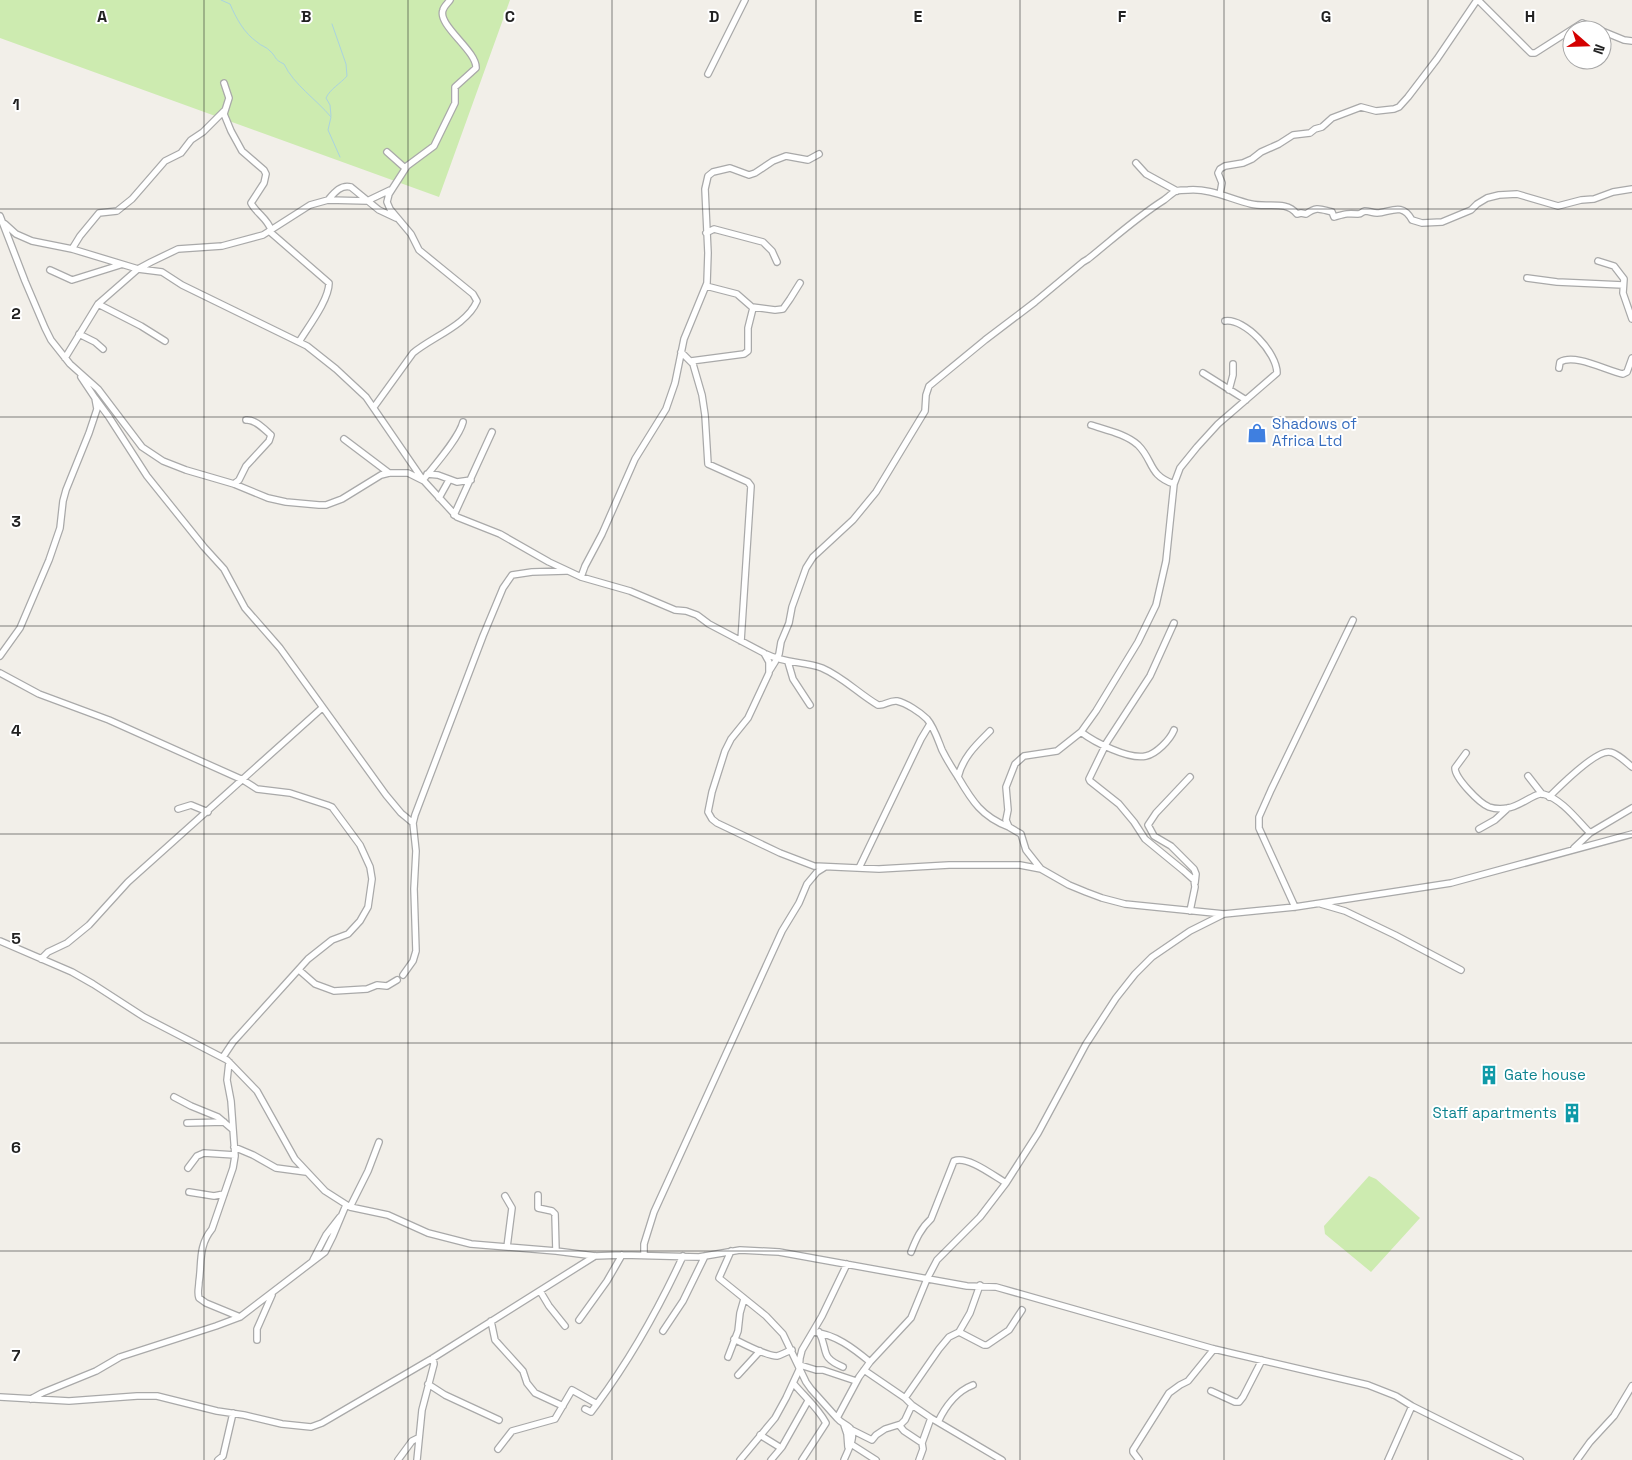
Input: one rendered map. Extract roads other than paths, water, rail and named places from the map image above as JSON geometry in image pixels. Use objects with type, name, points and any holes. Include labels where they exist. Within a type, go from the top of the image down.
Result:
[{"type":"street","points":[[374,407],[413,353],[421,346],[446,333],[478,301],[474,294],[419,250],[414,238],[388,205],[387,199],[405,168],[434,146],[455,103],[455,88],[476,68],[474,58],[448,26],[443,15],[443,10],[450,0]]},
{"type":"street","points":[[708,74],[745,0]]},
{"type":"street","points":[[1220,194],[1222,183],[1218,173],[1225,166],[1243,163],[1293,135],[1310,133],[1322,127],[1332,118],[1360,108],[1376,111],[1398,107],[1437,59],[1478,0],[1531,53],[1562,35]]},
{"type":"street","points":[[1612,35],[1632,41]]},
{"type":"street","points":[[72,249],[99,213],[117,211],[132,199],[165,161],[181,152],[191,140],[203,132],[224,111],[229,98],[224,83]]},
{"type":"street","points":[[224,111],[231,131],[240,147],[265,172],[266,180],[251,203],[268,223],[270,231],[329,282],[328,290],[322,303],[299,342]]},
{"type":"street","points":[[387,152],[405,168]]},
{"type":"street","points":[[581,577],[635,459],[664,414],[675,383],[686,334],[706,286],[708,279],[705,189],[707,178],[710,174],[730,168],[746,175],[752,175],[769,163],[786,156],[808,160],[819,154]]},
{"type":"street","points":[[1136,163],[1146,174],[1177,191]]},
{"type":"street","points":[[328,200],[340,188],[351,187],[382,213],[398,218]]},
{"type":"street","points":[[65,358],[98,304],[138,268],[178,249],[234,244],[263,235],[310,205],[328,200],[367,201],[392,189]]},
{"type":"street","points":[[1632,189],[1558,206],[1518,194],[1499,195],[1487,198],[1471,210],[1450,220],[1424,224],[1412,220],[1410,216],[1399,210],[1378,213],[1366,211],[1359,214],[1351,212],[1334,217],[1332,212],[1319,208],[1311,210],[1306,214],[1297,214],[1292,209],[1279,205],[1252,205],[1227,198],[1220,194],[1190,189],[1177,191],[1154,206],[930,386],[926,395],[925,411],[876,492],[854,520],[813,557],[806,568],[790,611],[789,623],[781,642],[777,660],[770,670],[751,714],[731,739],[724,752],[708,812],[712,819],[723,826],[810,866],[879,869],[1020,865],[1041,869],[1069,885],[1102,898],[1141,906],[1224,914],[1319,903],[1451,882],[1632,834]]},
{"type":"street","points":[[1,219],[16,234],[32,241],[72,249],[138,268],[162,272],[190,289],[299,342],[355,386],[374,407],[400,449],[454,515],[500,534],[581,577],[625,590],[675,610],[698,615],[709,624],[777,660],[822,668],[878,705],[890,701],[899,702],[923,716],[930,724],[948,761],[974,804],[998,822],[1021,834],[1026,850],[1041,869]]},
{"type":"street","points":[[1,219],[45,328],[65,358],[98,389],[142,447],[163,461],[234,484],[275,500],[319,505],[326,505],[342,499],[375,478],[389,473],[408,473],[424,480]]},
{"type":"street","points":[[706,233],[714,229],[761,241],[772,251],[778,262]]},
{"type":"street","points":[[1598,261],[1614,266],[1624,279],[1624,297],[1632,319]]},
{"type":"street","points":[[50,270],[72,280],[123,264]]},
{"type":"street","points":[[1527,278],[1557,282],[1623,285]]},
{"type":"street","points":[[706,286],[737,294],[752,307],[774,310],[783,309],[787,305],[800,283]]},
{"type":"street","points":[[98,304],[141,326],[165,341]]},
{"type":"street","points":[[691,361],[747,352],[748,328],[753,310],[752,307]]},
{"type":"street","points":[[1010,827],[1006,820],[1008,810],[1006,787],[1015,764],[1024,756],[1057,751],[1081,732],[1138,642],[1156,605],[1166,561],[1174,484],[1183,464],[1218,424],[1276,374],[1277,370],[1269,352],[1252,332],[1236,321],[1225,321]]},
{"type":"street","points":[[80,334],[103,349]]},
{"type":"street","points":[[681,352],[691,361],[703,402],[708,463],[748,482],[751,486],[741,641]]},
{"type":"street","points":[[1559,368],[1560,362],[1563,360],[1578,361],[1624,374],[1627,372],[1632,358]]},
{"type":"street","points":[[1229,390],[1233,375],[1233,364]]},
{"type":"street","points":[[79,373],[147,476],[224,569],[245,608],[280,648],[391,801],[401,813],[414,823]]},
{"type":"street","points":[[1203,373],[1246,400]]},
{"type":"street","points":[[0,656],[20,628],[52,552],[60,528],[64,496],[96,414],[95,398]]},
{"type":"street","points":[[234,484],[239,480],[245,467],[264,448],[271,437],[265,429],[252,420],[246,420]]},
{"type":"street","points":[[424,480],[463,422]]},
{"type":"street","points":[[1091,425],[1134,442],[1143,451],[1157,475],[1161,479],[1174,484]]},
{"type":"street","points":[[454,515],[492,432]]},
{"type":"street","points":[[344,438],[389,473]]},
{"type":"street","points":[[428,474],[461,482],[471,480]]},
{"type":"street","points":[[439,498],[449,480]]},
{"type":"street","points":[[403,975],[414,961],[416,951],[414,890],[416,846],[414,823],[417,806],[503,588],[512,575],[519,573],[568,571]]},
{"type":"street","points":[[1295,906],[1259,828],[1258,821],[1353,620]]},
{"type":"street","points":[[1174,623],[1153,672],[1105,746],[1089,780],[1119,804],[1134,822],[1144,839],[1184,871],[1195,883]]},
{"type":"street","points":[[764,654],[770,662],[770,670]]},
{"type":"street","points":[[788,662],[793,678],[810,705]]},
{"type":"street","points":[[0,673],[39,694],[109,720],[243,780],[258,789],[284,792],[330,806],[360,846],[372,871],[369,901],[360,921],[348,934],[332,940],[308,959],[233,1042],[223,1057]]},
{"type":"street","points":[[41,959],[48,952],[74,938],[89,925],[128,882],[322,708]]},
{"type":"street","points":[[859,868],[930,724]]},
{"type":"street","points":[[1081,732],[1105,746],[1126,754],[1146,756],[1160,747],[1174,730]]},
{"type":"street","points":[[958,777],[961,765],[967,756],[990,731]]},
{"type":"street","points":[[1466,753],[1455,768],[1455,772],[1470,792],[1486,806],[1508,808],[1522,804],[1536,795],[1542,794]]},
{"type":"street","points":[[1549,797],[1589,761],[1600,754],[1613,753],[1632,767]]},
{"type":"street","points":[[1528,776],[1542,794],[1560,802],[1590,833]]},
{"type":"street","points":[[1190,777],[1156,813],[1148,825],[1154,836],[1179,853],[1194,869],[1196,874],[1190,911]]},
{"type":"street","points":[[178,809],[191,805],[208,812]]},
{"type":"street","points":[[1478,829],[1495,820],[1508,808]]},
{"type":"street","points":[[1573,850],[1590,833],[1632,808]]},
{"type":"street","points":[[644,1255],[644,1244],[654,1212],[754,996],[779,937],[795,910],[807,884],[817,872],[825,867]]},
{"type":"street","points":[[1319,903],[1344,911],[1395,935],[1461,970]]},
{"type":"street","points":[[837,1418],[856,1381],[864,1370],[909,1321],[927,1279],[942,1254],[980,1217],[1006,1183],[1038,1133],[1090,1037],[1116,998],[1135,974],[1152,957],[1181,937],[1224,914]]},
{"type":"street","points":[[0,941],[91,982],[144,1017],[223,1057],[257,1091],[291,1153],[306,1172],[325,1191],[348,1206],[388,1215],[415,1228],[462,1243],[595,1256],[705,1256],[730,1251],[779,1252],[967,1286],[996,1287],[1034,1296],[1214,1349],[1368,1385],[1396,1396],[1412,1406],[1520,1460]]},
{"type":"street","points":[[299,970],[315,984],[334,991],[367,989],[377,985],[386,986],[397,980]]},
{"type":"street","points":[[229,1062],[228,1080],[235,1154],[233,1168],[212,1229],[206,1237],[203,1246],[199,1268],[198,1296],[206,1303],[240,1317]]},
{"type":"street","points":[[174,1097],[214,1115],[232,1129]]},
{"type":"street","points":[[187,1123],[224,1122]]},
{"type":"street","points":[[32,1399],[96,1371],[120,1357],[240,1317],[273,1293],[325,1252],[341,1215],[368,1171],[379,1142]]},
{"type":"street","points":[[234,1148],[253,1155],[276,1168],[306,1172]]},
{"type":"street","points":[[188,1168],[197,1156],[204,1153],[235,1154]]},
{"type":"street","points":[[911,1252],[918,1235],[926,1222],[931,1219],[954,1161],[962,1159],[1006,1183]]},
{"type":"street","points":[[190,1192],[214,1196],[224,1194]]},
{"type":"street","points":[[538,1195],[538,1208],[552,1211],[555,1214],[556,1251]]},
{"type":"street","points":[[505,1196],[512,1208],[506,1247]]},
{"type":"street","points":[[730,1251],[719,1278],[766,1316],[783,1334],[811,1390],[844,1425],[872,1440],[885,1429],[899,1425],[905,1420],[912,1405]]},
{"type":"street","points":[[579,1320],[607,1281],[622,1255]]},
{"type":"street","points":[[0,1397],[69,1401],[157,1396],[217,1411],[295,1426],[310,1427],[319,1424],[433,1358],[595,1256]]},
{"type":"street","points":[[585,1409],[591,1412],[611,1384],[650,1320],[682,1256]]},
{"type":"street","points":[[663,1331],[683,1301],[705,1256]]},
{"type":"street","points":[[740,1460],[775,1418],[794,1384],[799,1368],[800,1354],[816,1331],[847,1264]]},
{"type":"street","points":[[906,1398],[939,1349],[949,1337],[959,1332],[970,1313],[980,1285]]},
{"type":"street","points":[[540,1291],[564,1326]]},
{"type":"street","points":[[257,1340],[257,1329],[273,1293]]},
{"type":"street","points":[[728,1357],[744,1299]]},
{"type":"street","points":[[959,1332],[987,1345],[1009,1330],[1022,1310]]},
{"type":"street","points":[[491,1321],[495,1340],[523,1371],[527,1383],[535,1393],[563,1406]]},
{"type":"street","points":[[816,1331],[843,1342],[870,1362]]},
{"type":"street","points":[[816,1331],[828,1358],[843,1366]]},
{"type":"street","points":[[734,1339],[760,1351],[778,1356],[792,1350]]},
{"type":"street","points":[[1139,1460],[1133,1450],[1169,1394],[1188,1381],[1214,1349]]},
{"type":"street","points":[[738,1375],[760,1351]]},
{"type":"street","points":[[417,1460],[422,1410],[434,1364],[433,1358]]},
{"type":"street","points":[[1211,1391],[1235,1402],[1240,1402],[1262,1360]]},
{"type":"street","points":[[799,1368],[823,1370],[856,1381]]},
{"type":"street","points":[[864,1370],[906,1398],[912,1405],[931,1418],[1002,1460]]},
{"type":"street","points":[[428,1384],[445,1395],[499,1420]]},
{"type":"street","points":[[794,1384],[808,1401],[818,1409],[826,1424],[802,1460]]},
{"type":"street","points":[[938,1422],[947,1407],[961,1391],[973,1385]]},
{"type":"street","points":[[498,1450],[512,1432],[553,1421],[572,1390],[596,1404]]},
{"type":"street","points":[[1577,1460],[1590,1442],[1614,1416],[1631,1390]]},
{"type":"street","points":[[771,1460],[781,1448],[808,1401]]},
{"type":"street","points":[[1388,1460],[1412,1406]]},
{"type":"street","points":[[218,1460],[222,1456],[233,1413]]},
{"type":"street","points":[[919,1460],[923,1449],[922,1443],[931,1418]]},
{"type":"street","points":[[844,1425],[847,1434],[847,1451]]},
{"type":"street","points":[[899,1425],[901,1429],[922,1443]]},
{"type":"street","points":[[844,1460],[851,1444],[852,1430]]},
{"type":"street","points":[[760,1435],[781,1448]]},
{"type":"street","points":[[398,1460],[412,1441],[418,1438]]},
{"type":"street","points":[[851,1444],[876,1460]]},
{"type":"waterway","points":[[221,0],[230,4],[244,30],[284,64],[293,79],[331,117],[328,130],[340,157]]},
{"type":"waterway","points":[[331,116],[330,105],[326,98],[347,76],[346,64],[332,24]]},
{"type":"place","name":"Shadows of Africa Ltd","points":[[1257,433]]},
{"type":"place","name":"Gate house","points":[[1489,1075]]},
{"type":"place","name":"Staff apartments","points":[[1572,1113]]}]
